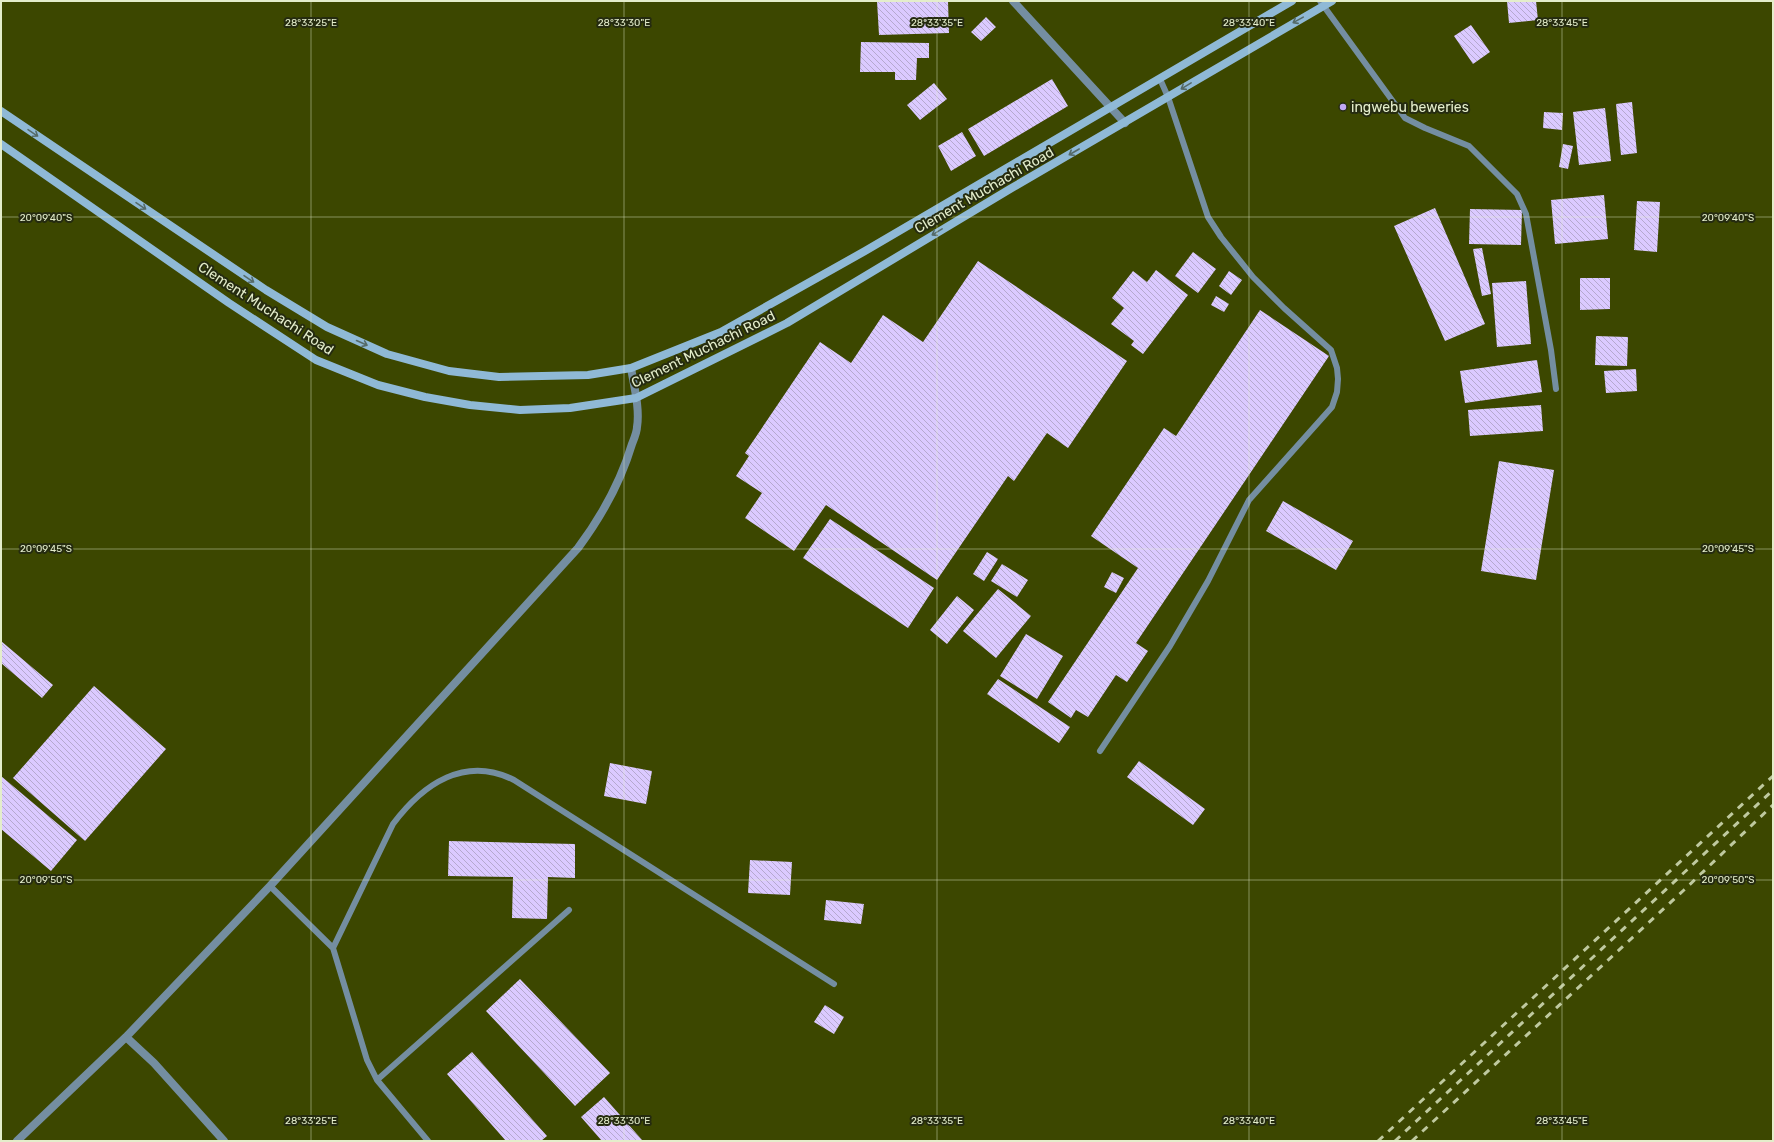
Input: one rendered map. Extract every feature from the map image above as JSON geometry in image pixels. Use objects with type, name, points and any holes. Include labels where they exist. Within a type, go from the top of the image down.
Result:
[{"type":"main road","name":"Clement Muchachi Road","points":[[2,114],[266,290],[327,327],[387,354],[449,371],[499,377],[588,375],[631,368],[721,332],[865,251],[1292,1]]},
{"type":"main road","name":"Clement Muchachi Road","points":[[1,144],[229,303],[316,360],[378,385],[425,397],[470,405],[520,410],[570,408],[636,398],[787,323],[1010,189],[1125,123],[1322,4],[1332,1]]},
{"type":"street","points":[[1013,1],[1125,123]]},
{"type":"street","points":[[17,1141],[126,1037],[270,886],[578,548],[596,523],[628,458],[638,426],[636,398],[631,368]]},
{"type":"street","points":[[126,1037],[154,1063],[224,1141]]},
{"type":"lane","points":[[1322,4],[1405,118],[1469,146],[1517,194],[1526,214],[1551,350],[1556,389]]},
{"type":"lane","points":[[1100,751],[1170,646],[1208,581],[1249,500],[1332,407],[1337,392],[1337,368],[1331,350],[1284,308],[1253,277],[1208,217],[1168,97],[1160,79]]},
{"type":"lane","points":[[333,948],[393,824],[407,806],[421,792],[452,774],[485,771],[501,773],[514,780],[834,984]]},
{"type":"lane","points":[[270,886],[333,948],[367,1060],[377,1080],[428,1141]]},
{"type":"lane","points":[[377,1080],[569,910]]},
{"type":"building","points":[[877,1],[948,1],[949,33],[879,35]]},
{"type":"building","points":[[1507,1],[1536,1],[1538,20],[1509,23]]},
{"type":"building","points":[[986,17],[996,27],[981,41],[971,32]]},
{"type":"building","points":[[1471,25],[1490,52],[1473,64],[1454,36]]},
{"type":"building","points":[[861,42],[929,43],[929,58],[917,58],[916,80],[895,80],[895,72],[860,72]]},
{"type":"building","points":[[1052,79],[1068,106],[984,156],[968,129]]},
{"type":"building","points":[[934,83],[947,99],[920,120],[907,105]]},
{"type":"building","points":[[1632,102],[1637,153],[1621,155],[1616,104]]},
{"type":"building","points":[[1605,108],[1611,161],[1579,165],[1573,112]]},
{"type":"building","points":[[1544,112],[1563,113],[1562,130],[1543,128]]},
{"type":"building","points":[[962,132],[976,156],[951,171],[938,146]]},
{"type":"building","points":[[1563,144],[1573,146],[1568,169],[1559,167]]},
{"type":"building","points":[[1604,195],[1608,239],[1555,244],[1551,200]]},
{"type":"building","points":[[1637,201],[1660,202],[1657,252],[1634,250]]},
{"type":"building","points":[[1435,208],[1485,324],[1445,341],[1394,226]]},
{"type":"building","points":[[1470,209],[1522,210],[1521,245],[1469,244]]},
{"type":"building","points":[[1482,248],[1491,294],[1482,296],[1473,249]]},
{"type":"building","points":[[1193,252],[1216,269],[1198,293],[1175,276]]},
{"type":"building","points":[[978,261],[1127,361],[1068,448],[1047,433],[1014,481],[1008,476],[937,580],[826,505],[794,551],[745,518],[762,493],[736,476],[749,456],[745,453],[820,342],[851,363],[883,315],[923,342]]},
{"type":"building","points":[[1156,270],[1188,295],[1143,354],[1131,345],[1134,341],[1111,324],[1124,308],[1112,298],[1133,271],[1147,282]]},
{"type":"building","points":[[1229,271],[1242,280],[1231,295],[1219,286]]},
{"type":"building","points":[[1580,278],[1610,278],[1610,309],[1580,310]]},
{"type":"building","points":[[1526,281],[1531,344],[1497,347],[1492,283]]},
{"type":"building","points":[[1216,296],[1229,304],[1224,312],[1211,305]]},
{"type":"building","points":[[1260,310],[1329,356],[1136,643],[1148,651],[1127,682],[1116,675],[1088,717],[1076,710],[1071,718],[1048,702],[1138,568],[1091,536],[1164,428],[1176,436]]},
{"type":"building","points":[[1596,336],[1628,337],[1627,366],[1595,365]]},
{"type":"building","points":[[1537,360],[1542,392],[1465,403],[1460,371]]},
{"type":"building","points":[[1636,369],[1637,391],[1606,393],[1604,371]]},
{"type":"building","points":[[1541,405],[1543,431],[1470,436],[1468,410]]},
{"type":"building","points":[[1499,461],[1554,470],[1536,580],[1481,571]]},
{"type":"building","points":[[1283,501],[1353,541],[1336,570],[1266,531]]},
{"type":"building","points":[[830,519],[934,588],[908,628],[803,558]]},
{"type":"building","points":[[987,552],[998,559],[984,581],[973,574]]},
{"type":"building","points":[[1002,564],[1028,580],[1017,597],[991,581]]},
{"type":"building","points":[[1112,572],[1124,578],[1116,593],[1104,587]]},
{"type":"building","points":[[998,589],[1031,616],[996,658],[963,631]]},
{"type":"building","points":[[957,596],[974,610],[947,644],[930,630]]},
{"type":"building","points":[[1026,634],[1063,656],[1037,699],[1000,676]]},
{"type":"building","points":[[1,641],[53,685],[42,698],[1,663]]},
{"type":"building","points":[[998,679],[1070,727],[1059,743],[987,694]]},
{"type":"building","points":[[94,686],[166,749],[85,841],[13,778]]},
{"type":"building","points":[[1139,761],[1205,809],[1193,825],[1127,777]]},
{"type":"building","points":[[610,763],[652,771],[646,804],[604,796]]},
{"type":"building","points":[[1,776],[77,840],[51,871],[1,829]]},
{"type":"building","points":[[449,841],[575,844],[575,878],[548,877],[547,919],[512,918],[513,877],[448,876]]},
{"type":"building","points":[[750,860],[792,862],[790,895],[748,893]]},
{"type":"building","points":[[826,900],[864,904],[861,924],[824,920]]},
{"type":"building","points":[[520,979],[610,1073],[575,1106],[486,1011]]},
{"type":"building","points":[[825,1005],[844,1017],[834,1034],[814,1022]]},
{"type":"building","points":[[472,1052],[547,1136],[541,1141],[506,1141],[447,1074]]},
{"type":"building","points":[[604,1097],[643,1141],[602,1141],[581,1117]]},
{"type":"railway","points":[[1378,1141],[1773,776]]},
{"type":"railway","points":[[1395,1141],[1773,790]]},
{"type":"railway","points":[[1412,1141],[1684,890],[1773,805]]},
{"type":"place","name":"ingwebu beweries","points":[[1343,107]]}]
